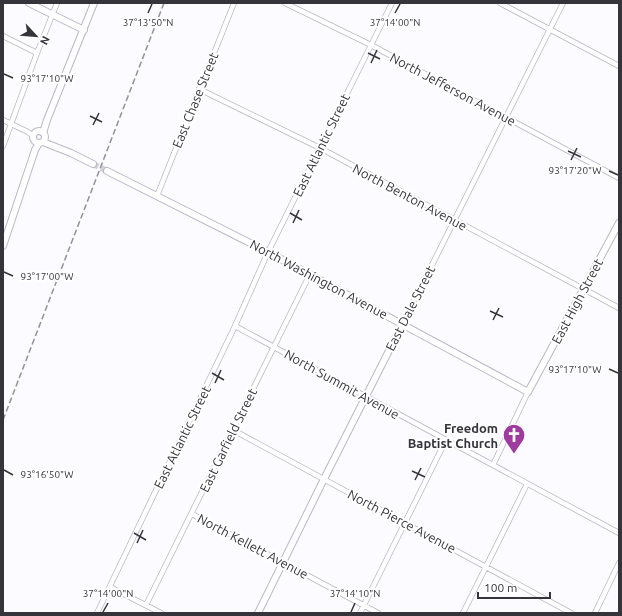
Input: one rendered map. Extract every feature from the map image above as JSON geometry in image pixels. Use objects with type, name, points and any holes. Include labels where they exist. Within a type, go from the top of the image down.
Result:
[{"type":"street","points":[[28,3],[84,30]]},
{"type":"street","points":[[3,146],[57,3]]},
{"type":"street","points":[[4,244],[39,137],[94,3]]},
{"type":"street","name":"East Chase Street","points":[[157,196],[234,3]]},
{"type":"street","name":"North Jefferson Avenue","points":[[285,3],[371,45],[619,178]]},
{"type":"street","name":"East Atlantic Street","points":[[97,613],[235,326],[268,252],[392,3]]},
{"type":"street","points":[[500,3],[619,66]]},
{"type":"street","name":"East Dale Street","points":[[258,613],[365,396],[563,3]]},
{"type":"street","points":[[3,36],[37,53]]},
{"type":"street","name":"North Benton Avenue","points":[[199,89],[320,148],[619,308]]},
{"type":"street","points":[[3,120],[93,164]]},
{"type":"street","name":"North Washington Avenue","points":[[107,171],[310,274],[528,392]]},
{"type":"street","name":"East High Street","points":[[492,465],[528,392],[619,222]]},
{"type":"street","name":"East Garfield Street","points":[[146,605],[310,274]]},
{"type":"street","name":"North Summit Avenue","points":[[235,326],[619,533]]},
{"type":"street","name":"North Pierce Avenue","points":[[233,430],[571,613]]},
{"type":"street","points":[[360,613],[446,440]]},
{"type":"street","points":[[463,613],[528,484]]},
{"type":"street","name":"North Kellett Avenue","points":[[192,514],[378,613]]},
{"type":"street","points":[[595,613],[619,563]]},
{"type":"street","points":[[110,587],[161,613]]},
{"type":"tunnel","points":[[93,164],[107,171]]},
{"type":"railway","points":[[3,420],[164,3]]},
{"type":"place","name":"Freedom Baptist Church","points":[[514,454]]}]
